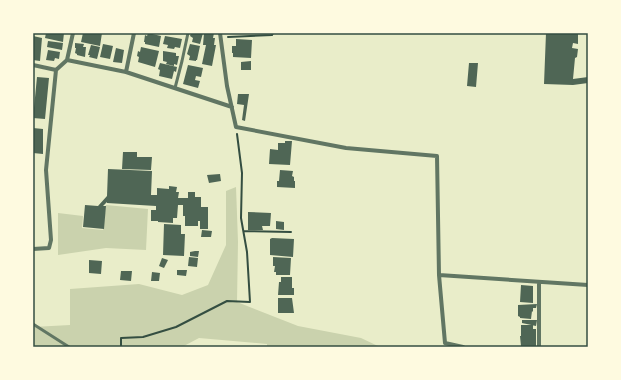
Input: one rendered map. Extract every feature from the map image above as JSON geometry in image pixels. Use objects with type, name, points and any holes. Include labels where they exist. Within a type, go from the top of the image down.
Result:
[{"type":"street","points":[[33,249],[49,248],[51,240],[46,170],[56,70],[67,60],[72,33]]},
{"type":"street","points":[[126,72],[134,33]]},
{"type":"street","points":[[220,35],[227,86],[236,127],[346,148],[437,156],[440,275],[445,343],[463,347]]},
{"type":"street","points":[[67,60],[126,72],[232,107]]},
{"type":"street","points":[[33,65],[56,70]]},
{"type":"street","points":[[440,275],[588,286]]},
{"type":"street","points":[[538,282],[539,347]]},
{"type":"lane","points":[[175,88],[188,33]]},
{"type":"lane","points":[[33,324],[69,347]]},
{"type":"path","points":[[220,35],[272,35],[273,33]]},
{"type":"path","points":[[121,347],[121,338],[143,337],[176,327],[227,301],[250,302],[244,231],[241,218],[242,173],[236,127]]},
{"type":"path","points":[[244,231],[291,232]]},
{"type":"green space","points":[[236,187],[238,242],[237,302],[298,326],[361,338],[380,347],[267,347],[267,344],[199,338],[182,347],[33,347],[33,327],[70,325],[70,289],[139,284],[182,295],[208,285],[226,245],[226,191]]},
{"type":"green space","points":[[106,205],[148,209],[146,250],[106,248],[58,255],[58,213],[83,216],[82,228],[103,230]]},
{"type":"building","points":[[46,33],[64,33],[63,42],[45,38]]},
{"type":"building","points":[[83,33],[102,33],[100,46],[81,42]]},
{"type":"building","points":[[148,33],[161,36],[159,47],[145,44],[145,35],[147,36]]},
{"type":"building","points":[[191,33],[203,33],[200,44],[192,42],[193,38],[190,36]]},
{"type":"building","points":[[204,33],[214,33],[214,45],[216,45],[212,66],[202,64],[206,45],[203,45]]},
{"type":"building","points":[[546,33],[578,33],[578,44],[573,43],[572,48],[578,49],[577,57],[575,58],[573,79],[588,77],[588,83],[573,85],[544,84]]},
{"type":"building","points":[[33,36],[42,38],[40,61],[33,60]]},
{"type":"building","points":[[165,36],[182,39],[180,48],[167,48],[168,45],[163,44]]},
{"type":"building","points":[[236,39],[252,40],[251,58],[233,57],[232,46],[236,46]]},
{"type":"building","points":[[48,41],[63,43],[62,50],[47,47]]},
{"type":"building","points":[[75,43],[84,44],[83,47],[86,47],[85,57],[75,53]]},
{"type":"building","points":[[103,44],[113,46],[110,59],[100,57]]},
{"type":"building","points":[[190,44],[200,46],[196,61],[189,60],[190,56],[187,54]]},
{"type":"building","points":[[91,45],[100,47],[97,59],[89,57],[90,55],[88,55]]},
{"type":"building","points":[[141,47],[159,51],[155,67],[138,62],[138,51],[140,52]]},
{"type":"building","points":[[116,48],[124,50],[122,63],[113,62]]},
{"type":"building","points":[[48,50],[60,52],[59,59],[55,58],[54,61],[46,60]]},
{"type":"building","points":[[163,51],[176,53],[176,56],[179,56],[177,65],[174,64],[174,66],[166,64],[167,62],[163,61]]},
{"type":"building","points":[[251,61],[251,70],[241,70],[241,62]]},
{"type":"building","points":[[160,63],[177,67],[176,72],[174,71],[172,79],[159,76],[160,70],[158,69]]},
{"type":"building","points":[[469,63],[478,63],[476,87],[467,86]]},
{"type":"building","points":[[188,65],[203,68],[201,77],[196,76],[195,80],[200,81],[198,88],[183,84]]},
{"type":"building","points":[[37,77],[49,78],[45,119],[33,118]]},
{"type":"building","points":[[238,94],[249,94],[245,121],[242,120],[244,105],[237,104]]},
{"type":"building","points":[[33,128],[43,129],[43,154],[33,153]]},
{"type":"building","points":[[285,141],[292,141],[290,165],[269,164],[270,149],[278,150],[278,143],[285,143]]},
{"type":"building","points":[[123,152],[137,152],[137,157],[152,157],[151,170],[122,169]]},
{"type":"building","points":[[108,169],[152,171],[151,195],[157,195],[157,188],[169,189],[169,186],[177,187],[176,192],[179,192],[178,198],[188,198],[188,192],[195,192],[195,197],[201,197],[201,207],[208,207],[208,229],[200,229],[200,221],[198,221],[198,226],[185,226],[183,205],[178,205],[177,218],[173,218],[173,223],[151,221],[151,210],[156,210],[156,206],[107,202],[103,206],[106,206],[104,229],[83,227],[85,205],[98,206],[107,196]]},
{"type":"building","points":[[280,170],[293,171],[292,176],[294,177],[295,181],[295,188],[277,187]]},
{"type":"building","points":[[220,174],[221,181],[209,183],[207,175]]},
{"type":"building","points":[[248,212],[271,213],[270,226],[262,226],[263,230],[248,230]]},
{"type":"building","points":[[276,221],[284,222],[284,230],[276,229]]},
{"type":"building","points":[[164,224],[181,225],[181,234],[185,234],[184,256],[163,255]]},
{"type":"building","points":[[202,230],[212,231],[211,237],[201,237]]},
{"type":"building","points":[[270,239],[294,239],[293,257],[270,255]]},
{"type":"building","points":[[199,251],[198,257],[190,256],[190,252]]},
{"type":"building","points":[[189,257],[198,258],[197,267],[188,266]]},
{"type":"building","points":[[273,257],[291,258],[290,275],[276,275],[276,272],[274,272],[275,266],[273,266]]},
{"type":"building","points":[[162,258],[168,260],[164,268],[159,266]]},
{"type":"building","points":[[89,260],[102,261],[101,274],[89,273]]},
{"type":"building","points":[[177,270],[187,270],[186,276],[177,275]]},
{"type":"building","points":[[121,271],[132,271],[131,281],[120,280]]},
{"type":"building","points":[[152,272],[160,273],[159,281],[151,281]]},
{"type":"building","points":[[281,277],[292,277],[292,288],[294,288],[294,295],[278,295]]},
{"type":"building","points":[[521,285],[533,286],[533,303],[520,302]]},
{"type":"building","points":[[278,298],[292,298],[294,313],[278,313]]},
{"type":"building","points":[[537,304],[536,308],[533,308],[531,319],[520,318],[518,316],[518,305]]},
{"type":"building","points":[[522,320],[537,320],[536,326],[522,323]]},
{"type":"building","points":[[521,325],[533,325],[533,329],[536,329],[536,346],[521,346]]}]
